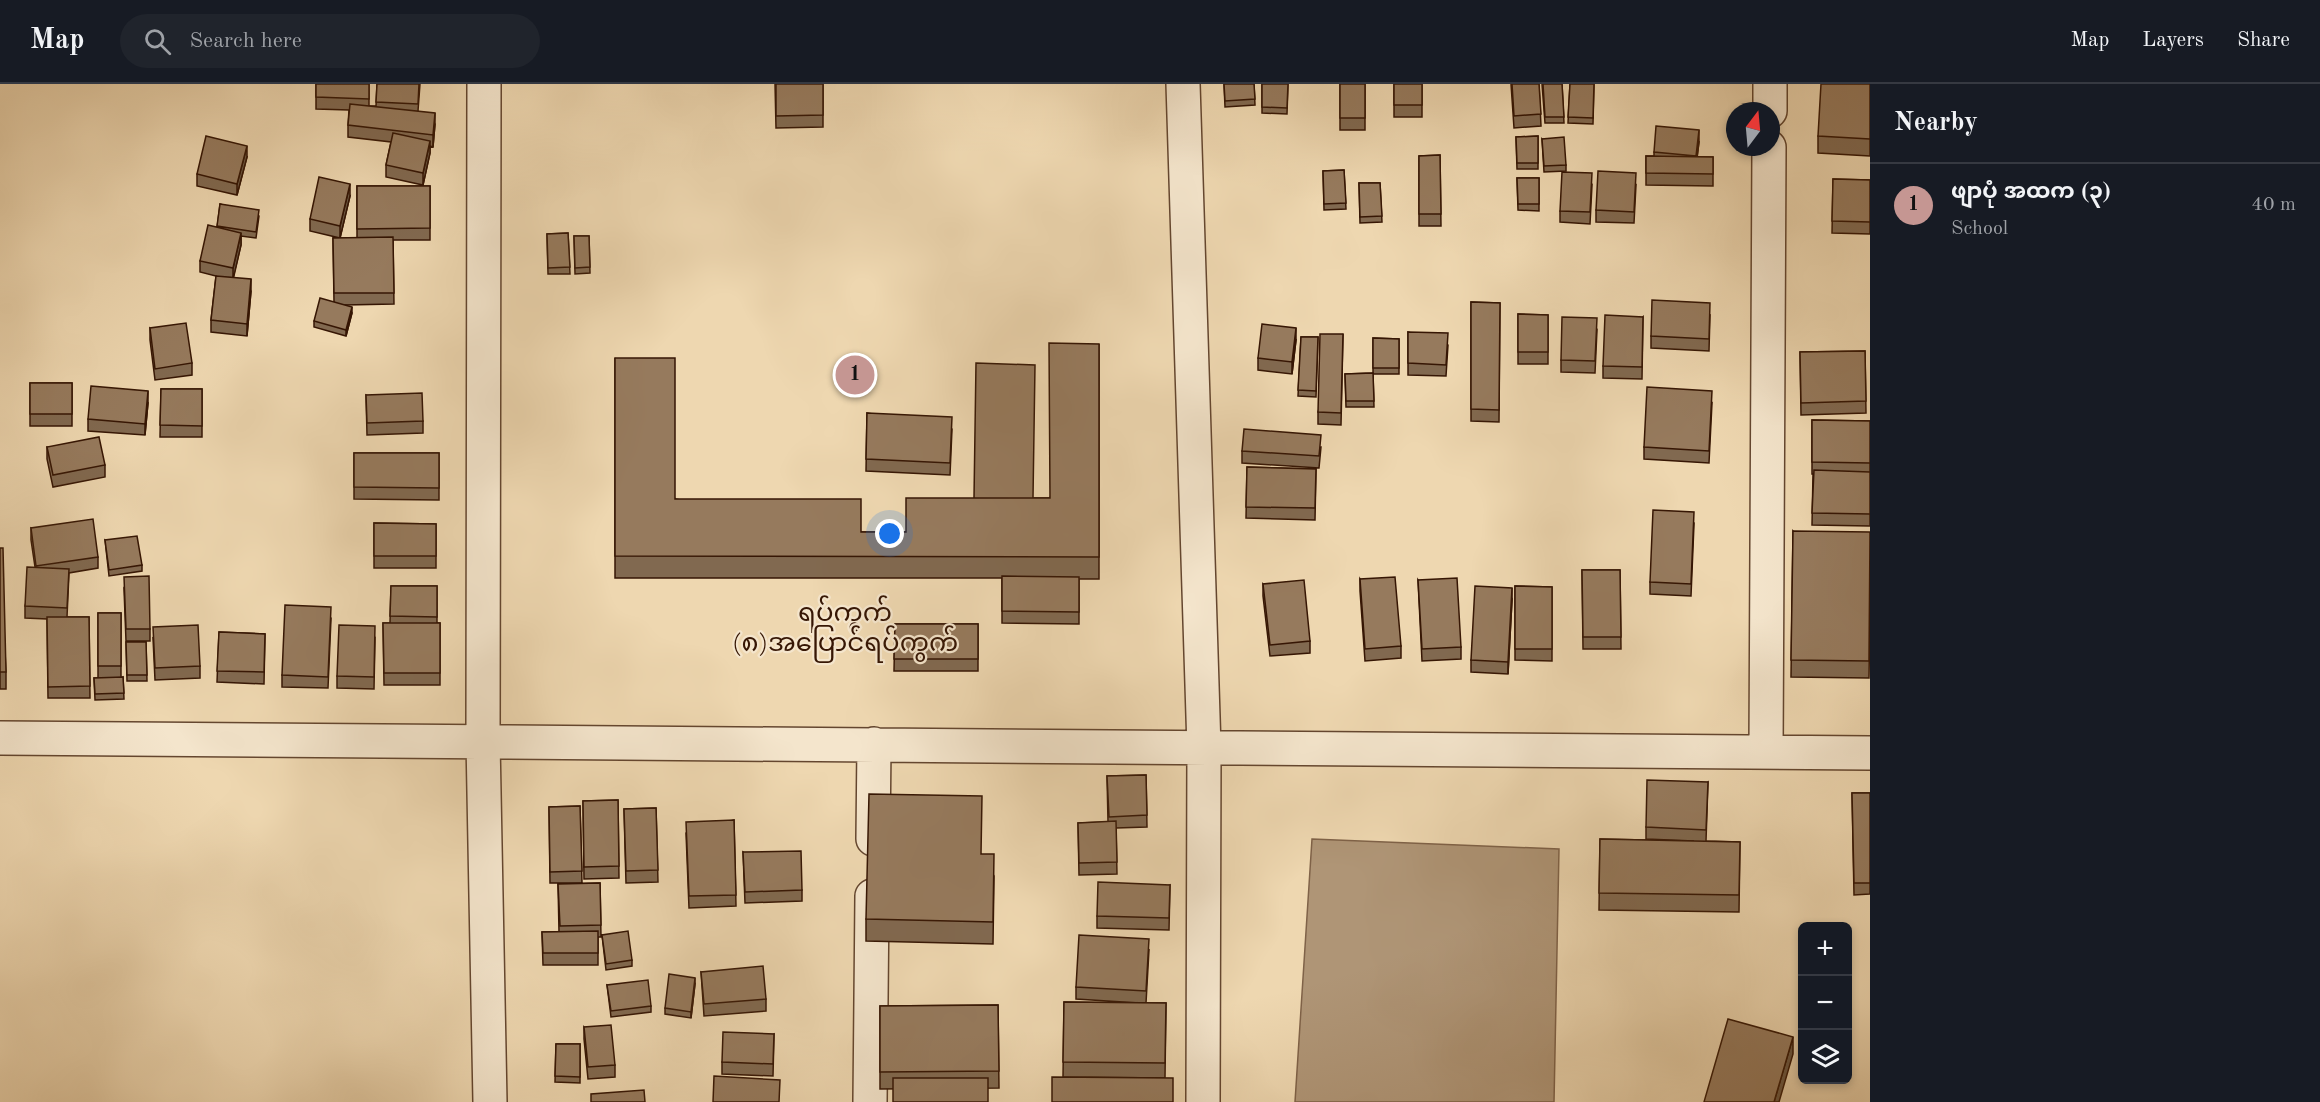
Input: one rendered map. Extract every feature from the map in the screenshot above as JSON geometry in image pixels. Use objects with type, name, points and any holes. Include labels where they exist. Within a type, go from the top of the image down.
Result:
[{"type":"street","points":[[484,84],[483,741],[490,1102]]},
{"type":"street","points":[[1183,84],[1204,748],[1203,1102]]},
{"type":"street","points":[[1770,84],[1770,102]]},
{"type":"street","points":[[1766,752],[1769,156]]},
{"type":"street","points":[[0,738],[1870,753]]},
{"type":"street","points":[[870,1102],[874,744]]},
{"type":"shaded area","points":[[1312,839],[1559,849],[1554,1102],[1295,1102]]},
{"type":"building","points":[[316,84],[369,84],[369,99],[316,97]]},
{"type":"building","points":[[377,84],[419,84],[418,104],[376,102]]},
{"type":"building","points":[[776,84],[823,84],[823,115],[776,116]]},
{"type":"building","points":[[1224,84],[1254,84],[1255,99],[1225,101]]},
{"type":"building","points":[[1262,84],[1288,84],[1287,108],[1262,107]]},
{"type":"building","points":[[1340,84],[1365,84],[1365,118],[1340,118]]},
{"type":"building","points":[[1394,84],[1422,84],[1422,105],[1394,105]]},
{"type":"building","points":[[1512,84],[1539,84],[1541,114],[1514,116]]},
{"type":"building","points":[[1543,84],[1562,84],[1564,117],[1545,117]]},
{"type":"building","points":[[1570,84],[1594,84],[1593,118],[1568,117]]},
{"type":"building","points":[[1821,84],[1870,84],[1870,139],[1818,136]]},
{"type":"building","points":[[350,104],[435,113],[433,135],[348,125]]},
{"type":"building","points":[[1656,126],[1699,130],[1696,156],[1654,152]]},
{"type":"building","points":[[393,133],[430,141],[423,173],[386,165]]},
{"type":"building","points":[[206,136],[247,146],[237,184],[197,174]]},
{"type":"building","points":[[1538,136],[1538,163],[1517,163],[1516,137]]},
{"type":"building","points":[[1564,137],[1566,165],[1544,166],[1542,139]]},
{"type":"building","points":[[1440,155],[1441,214],[1419,214],[1419,156]]},
{"type":"building","points":[[1646,156],[1713,157],[1713,174],[1646,173]]},
{"type":"building","points":[[1344,170],[1346,203],[1324,204],[1323,171]]},
{"type":"building","points":[[1598,171],[1636,173],[1634,212],[1596,210]]},
{"type":"building","points":[[1562,172],[1592,173],[1590,212],[1560,211]]},
{"type":"building","points":[[319,177],[350,184],[340,226],[310,219]]},
{"type":"building","points":[[1517,178],[1539,178],[1539,204],[1518,204]]},
{"type":"building","points":[[1833,179],[1870,180],[1870,222],[1832,221]]},
{"type":"building","points":[[1359,183],[1380,183],[1382,216],[1360,217]]},
{"type":"building","points":[[357,186],[430,186],[430,228],[357,229]]},
{"type":"building","points":[[220,204],[259,210],[256,232],[217,226]]},
{"type":"building","points":[[208,225],[241,233],[233,268],[200,261]]},
{"type":"building","points":[[568,233],[570,267],[548,268],[547,234]]},
{"type":"building","points":[[574,236],[589,236],[590,267],[575,268]]},
{"type":"building","points":[[393,237],[394,293],[334,293],[333,238]]},
{"type":"building","points":[[216,276],[251,279],[247,324],[211,320]]},
{"type":"building","points":[[320,298],[352,307],[346,330],[314,321]]},
{"type":"building","points":[[1652,300],[1710,303],[1709,339],[1651,336]]},
{"type":"building","points":[[1471,302],[1500,303],[1499,410],[1471,409]]},
{"type":"building","points":[[1518,314],[1548,315],[1548,352],[1518,352]]},
{"type":"building","points":[[1605,315],[1643,317],[1642,367],[1603,366]]},
{"type":"building","points":[[1562,317],[1597,318],[1595,361],[1561,360]]},
{"type":"building","points":[[186,323],[192,363],[155,369],[150,328]]},
{"type":"building","points":[[1262,324],[1296,328],[1292,362],[1258,358]]},
{"type":"building","points":[[1408,332],[1448,333],[1446,365],[1408,363]]},
{"type":"building","points":[[1320,334],[1343,334],[1341,413],[1318,412]]},
{"type":"building","points":[[1301,337],[1318,337],[1316,391],[1298,390]]},
{"type":"building","points":[[1373,338],[1399,339],[1399,368],[1373,368]]},
{"type":"building","points":[[1049,343],[1099,344],[1099,557],[615,556],[615,358],[675,358],[675,499],[861,499],[861,532],[906,532],[906,498],[1050,498]]},
{"type":"building","points":[[1865,351],[1866,401],[1801,403],[1800,352]]},
{"type":"building","points":[[976,363],[1035,365],[1033,498],[974,498]]},
{"type":"building","points":[[1373,373],[1374,401],[1346,401],[1345,374]]},
{"type":"building","points":[[30,383],[72,383],[72,414],[30,414]]},
{"type":"building","points":[[91,386],[148,391],[145,424],[88,419]]},
{"type":"building","points":[[1647,387],[1712,391],[1709,451],[1644,447]]},
{"type":"building","points":[[161,389],[202,389],[202,426],[160,425]]},
{"type":"building","points":[[422,393],[423,421],[367,423],[366,395]]},
{"type":"building","points":[[867,413],[952,417],[950,463],[866,459]]},
{"type":"building","points":[[1812,420],[1870,421],[1870,463],[1812,462]]},
{"type":"building","points":[[1244,429],[1321,435],[1319,456],[1242,451]]},
{"type":"building","points":[[99,437],[105,465],[53,475],[47,447]]},
{"type":"building","points":[[354,453],[439,453],[439,488],[354,487]]},
{"type":"building","points":[[1247,467],[1316,469],[1315,508],[1246,507]]},
{"type":"building","points":[[1814,470],[1870,472],[1870,514],[1812,513]]},
{"type":"building","points":[[1653,510],[1694,512],[1691,584],[1650,582]]},
{"type":"building","points":[[93,519],[98,557],[36,566],[31,528]]},
{"type":"building","points":[[374,523],[436,524],[436,556],[374,556]]},
{"type":"building","points":[[1793,531],[1870,532],[1869,661],[1791,660]]},
{"type":"building","points":[[137,536],[142,565],[109,570],[105,540]]},
{"type":"building","points":[[0,548],[3,548],[6,672],[0,672]]},
{"type":"building","points":[[27,567],[69,569],[67,608],[25,606]]},
{"type":"building","points":[[1582,570],[1620,570],[1621,637],[1583,637]]},
{"type":"building","points":[[149,576],[150,629],[126,629],[124,577]]},
{"type":"building","points":[[1002,576],[1079,577],[1079,612],[1002,611]]},
{"type":"building","points":[[1395,577],[1401,646],[1365,649],[1360,579]]},
{"type":"building","points":[[1457,578],[1461,647],[1422,649],[1418,580]]},
{"type":"building","points":[[1304,580],[1310,641],[1270,645],[1263,584]]},
{"type":"building","points":[[391,586],[437,586],[437,617],[390,616]]},
{"type":"building","points":[[1475,586],[1512,588],[1508,662],[1471,660]]},
{"type":"building","points":[[1515,586],[1552,587],[1552,649],[1515,649]]},
{"type":"building","points":[[285,605],[331,607],[328,677],[282,675]]},
{"type":"building","points":[[98,613],[121,613],[121,666],[98,666]]},
{"type":"building","points":[[47,617],[89,617],[90,686],[48,687]]},
{"type":"building","points":[[383,623],[440,623],[440,673],[384,673]]},
{"type":"building","points":[[895,624],[978,624],[978,659],[894,659]]},
{"type":"building","points":[[198,625],[200,666],[155,668],[153,627]]},
{"type":"building","points":[[339,625],[375,626],[374,677],[337,676]]},
{"type":"building","points":[[219,632],[265,634],[264,672],[217,671]]},
{"type":"building","points":[[126,642],[146,642],[147,675],[127,675]]},
{"type":"building","points":[[123,677],[124,693],[95,694],[94,678]]},
{"type":"building","points":[[1146,775],[1147,815],[1109,817],[1107,776]]},
{"type":"building","points":[[1647,780],[1708,782],[1706,830],[1646,827]]},
{"type":"building","points":[[1852,793],[1870,793],[1870,883],[1854,883]]},
{"type":"building","points":[[869,794],[982,796],[981,854],[994,854],[993,922],[866,919]]},
{"type":"building","points":[[618,800],[619,866],[584,867],[583,801]]},
{"type":"building","points":[[580,806],[582,871],[550,872],[549,807]]},
{"type":"building","points":[[656,808],[658,870],[626,871],[624,809]]},
{"type":"building","points":[[734,820],[736,895],[689,896],[686,822]]},
{"type":"building","points":[[1116,821],[1117,862],[1079,863],[1078,823]]},
{"type":"building","points":[[1600,839],[1740,842],[1739,895],[1599,893]]},
{"type":"building","points":[[801,851],[802,890],[745,892],[743,852]]},
{"type":"building","points":[[1098,882],[1170,885],[1169,918],[1097,916]]},
{"type":"building","points":[[600,883],[601,925],[560,926],[558,884]]},
{"type":"building","points":[[598,931],[598,953],[543,953],[542,932]]},
{"type":"building","points":[[628,931],[632,960],[606,964],[602,935]]},
{"type":"building","points":[[1079,935],[1149,939],[1146,991],[1076,987]]},
{"type":"building","points":[[763,966],[766,999],[704,1004],[701,972]]},
{"type":"building","points":[[669,974],[695,978],[691,1012],[665,1008]]},
{"type":"building","points":[[648,980],[651,1006],[611,1011],[607,985]]},
{"type":"building","points":[[1064,1002],[1166,1003],[1165,1063],[1063,1062]]},
{"type":"building","points":[[998,1005],[999,1071],[880,1072],[880,1006]]},
{"type":"building","points":[[1728,1019],[1793,1037],[1774,1102],[1704,1102]]},
{"type":"building","points":[[611,1025],[615,1065],[588,1067],[584,1027]]},
{"type":"building","points":[[723,1032],[774,1034],[773,1064],[722,1062]]},
{"type":"building","points":[[556,1044],[580,1044],[580,1077],[555,1076]]},
{"type":"building","points":[[714,1076],[780,1080],[779,1102],[713,1102]]},
{"type":"building","points":[[1052,1077],[1173,1078],[1173,1102],[1052,1102]]},
{"type":"building","points":[[893,1078],[988,1078],[988,1102],[893,1102]]},
{"type":"building","points":[[644,1090],[645,1102],[591,1102],[591,1094]]},
{"type":"place","name":"ဖျာပုံ အထက (၃)","points":[[855,375]]},
{"type":"district","name":"ရပ်ကွက် (၈)အပြောင်ရပ်ကွက်","points":[[845,629]]}]
